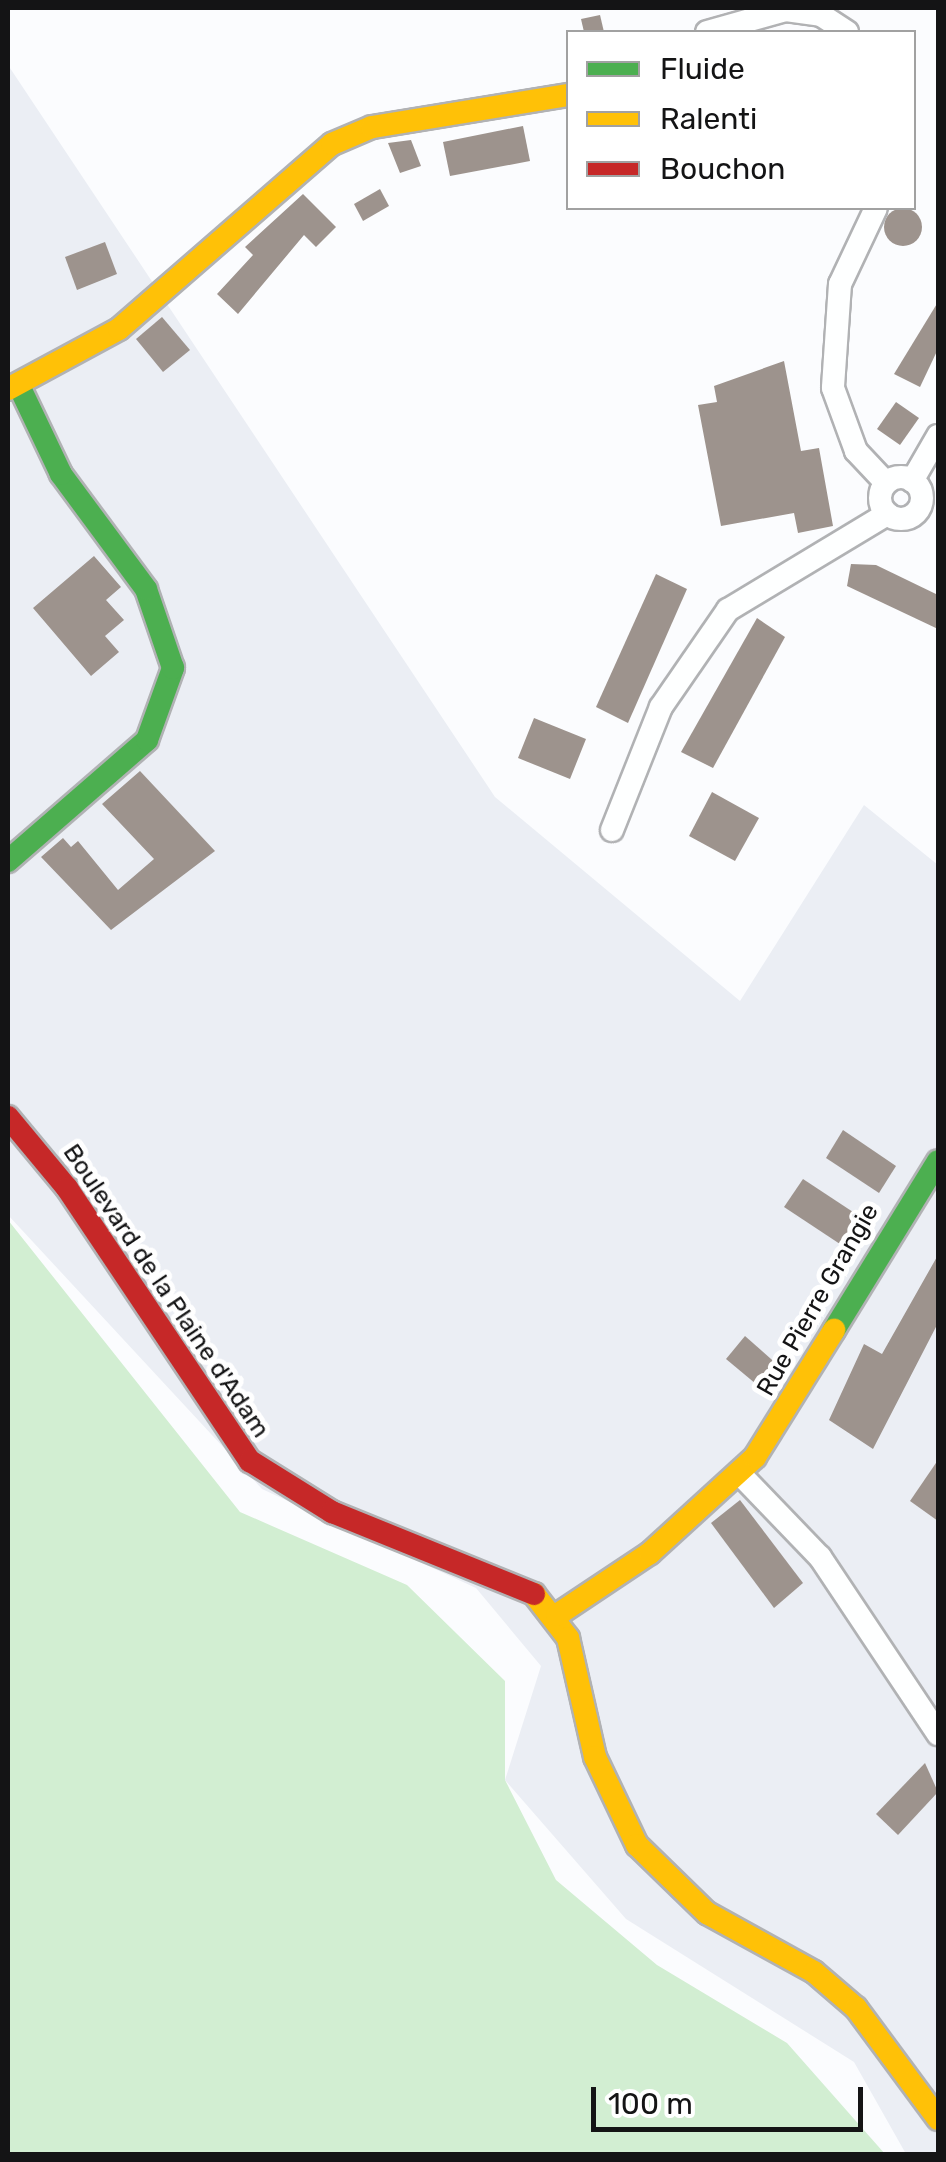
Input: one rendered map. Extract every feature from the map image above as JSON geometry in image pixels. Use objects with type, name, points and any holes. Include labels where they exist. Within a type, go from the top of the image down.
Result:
[{"type":"street","points":[[714,30],[786,10],[821,15],[844,30]]},
{"type":"street","points":[[8,861],[147,740],[173,668],[146,590],[89,518],[14,388],[119,329],[332,144],[372,127],[566,95]]},
{"type":"street","points":[[875,210],[840,284],[833,388],[856,452],[886,482],[888,514]]},
{"type":"street","points":[[912,481],[938,436]]},
{"type":"street","points":[[886,482],[912,481]]},
{"type":"street","points":[[612,830],[661,707],[728,610],[888,514],[906,518],[929,510],[912,481]]},
{"type":"street","name":"Boulevard de la Plaine d'Adam","points":[[8,1116],[67,1188],[250,1461],[396,1542],[518,1584],[556,1616]]},
{"type":"street","name":"Rue Pierre Grangie","points":[[556,1616],[650,1553],[740,1474],[938,1161]]},
{"type":"street","points":[[740,1474],[820,1557],[938,1734]]},
{"type":"street","points":[[556,1616],[604,1784],[646,1856],[706,1913],[814,1972],[856,2008],[938,2119]]},
{"type":"shaded area","points":[[8,65],[495,797],[740,1001],[864,805],[938,865],[938,2154],[906,2154],[854,2062],[626,1919],[505,1780],[541,1666],[476,1588],[262,1489],[8,1215]]},
{"type":"green space","points":[[8,1220],[240,1512],[407,1585],[505,1681],[505,1780],[556,1880],[657,1965],[787,2043],[885,2154],[8,2154]]},
{"type":"building","points":[[600,15],[604,30],[584,30],[581,19]]},
{"type":"building","points":[[523,126],[530,161],[450,176],[443,142]]},
{"type":"building","points":[[411,140],[421,166],[400,173],[388,143]]},
{"type":"building","points":[[380,189],[389,206],[363,221],[354,204]]},
{"type":"building","points":[[303,194],[336,227],[316,247],[304,235],[238,314],[217,294],[253,255],[245,247]]},
{"type":"building","points":[[895,210],[911,210],[921,220],[921,234],[910,245],[896,245],[885,234],[885,220]]},
{"type":"building","points":[[105,242],[117,274],[77,290],[65,257]]},
{"type":"building","points":[[938,302],[938,349],[920,387],[894,374]]},
{"type":"building","points":[[162,317],[190,350],[163,372],[136,339]]},
{"type":"building","points":[[784,361],[801,451],[819,448],[833,526],[798,533],[794,513],[721,526],[698,405],[717,402],[714,386]]},
{"type":"building","points":[[896,402],[919,418],[900,445],[877,429]]},
{"type":"building","points":[[94,556],[121,587],[106,600],[124,620],[105,636],[119,652],[91,676],[33,608]]},
{"type":"building","points":[[851,564],[876,565],[938,595],[938,629],[847,586]]},
{"type":"building","points":[[656,574],[687,589],[628,723],[596,707]]},
{"type":"building","points":[[757,618],[785,637],[713,768],[681,752]]},
{"type":"building","points":[[534,718],[586,739],[570,779],[518,758]]},
{"type":"building","points":[[140,771],[215,851],[111,930],[41,857],[63,838],[71,847],[78,841],[118,890],[154,859],[102,804]]},
{"type":"building","points":[[712,792],[759,818],[735,861],[689,836]]},
{"type":"building","points":[[843,1130],[896,1166],[879,1193],[826,1158]]},
{"type":"building","points":[[803,1179],[853,1212],[846,1248],[784,1207]]},
{"type":"building","points":[[938,1255],[938,1323],[873,1449],[829,1420],[864,1344],[882,1354]]},
{"type":"building","points":[[745,1336],[780,1367],[762,1389],[726,1359]]},
{"type":"building","points":[[938,1460],[938,1521],[910,1501]]},
{"type":"building","points":[[740,1500],[803,1583],[774,1608],[711,1523]]},
{"type":"building","points":[[925,1763],[938,1792],[898,1835],[876,1814]]},
{"type":"traffic: fast","points":[[8,861],[147,740],[173,668],[146,589],[61,474],[19,386]]},
{"type":"traffic: fast","points":[[834,1330],[938,1161]]},
{"type":"traffic: slow","points":[[8,389],[119,329],[332,144],[372,127],[566,95]]},
{"type":"traffic: slow","points":[[557,1615],[650,1553],[755,1457],[834,1330]]},
{"type":"traffic: slow","points":[[534,1594],[568,1638],[595,1757],[637,1845],[707,1913],[814,1972],[856,2008],[938,2119]]},
{"type":"traffic: jam","points":[[8,1117],[67,1188],[250,1461],[332,1512],[534,1594]]}]
